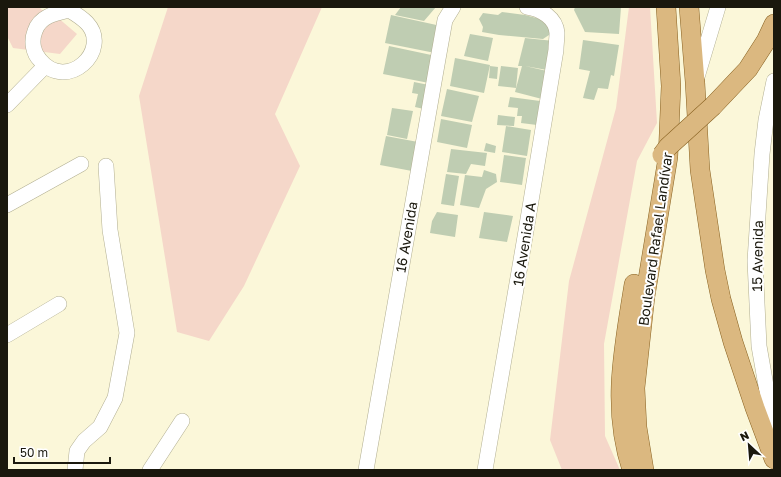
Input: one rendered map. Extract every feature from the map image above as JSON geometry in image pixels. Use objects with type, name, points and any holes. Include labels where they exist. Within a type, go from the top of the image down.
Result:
[{"type":"main road","name":"Boulevard Rafael Landívar","points":[[644,470],[637,427],[635,388],[645,297],[668,157],[671,86],[666,7]]},
{"type":"main road","points":[[689,7],[700,170],[715,270],[721,299],[733,342],[774,459]]},
{"type":"main road","points":[[632,470],[622,430],[622,362],[648,198],[654,170],[668,147],[713,106],[748,69],[766,41],[774,24]]},
{"type":"street","name":"16 Avenida","points":[[366,470],[440,46],[445,20],[453,7]]},
{"type":"street","name":"16 Avenida A","points":[[485,470],[556,50],[557,32],[552,18],[535,8],[527,7]]},
{"type":"street","points":[[695,82],[718,7]]},
{"type":"street","points":[[69,9],[88,24],[93,36],[93,49],[87,60],[77,69],[60,72],[44,66],[36,56],[33,44],[40,14],[53,13],[69,9]]},
{"type":"street","points":[[7,105],[44,66]]},
{"type":"street","name":"15 Avenida","points":[[774,81],[766,120],[762,154],[755,261],[759,346],[774,432]]},
{"type":"street","points":[[7,205],[81,164]]},
{"type":"street","points":[[74,470],[77,451],[84,441],[100,427],[115,398],[127,333],[110,230],[106,166]]},
{"type":"street","points":[[7,335],[59,304]]},
{"type":"street","points":[[150,470],[182,421]]},
{"type":"shaded area","points":[[7,7],[39,7],[50,13],[49,7],[70,7],[57,17],[77,34],[60,54],[13,48],[7,36]]},
{"type":"shaded area","points":[[168,7],[322,7],[275,114],[300,166],[244,286],[209,341],[177,332],[139,96]]},
{"type":"shaded area","points":[[629,7],[650,7],[657,123],[637,161],[604,344],[605,436],[620,470],[562,470],[550,440],[569,281],[616,108]]},
{"type":"building","points":[[401,7],[436,7],[424,21],[395,15]]},
{"type":"building","points":[[575,7],[621,7],[619,34],[585,32],[574,10]]},
{"type":"building","points":[[502,12],[525,15],[540,19],[555,31],[543,39],[482,32],[483,27],[479,19],[483,13],[498,15]]},
{"type":"building","points":[[391,15],[441,26],[435,53],[385,43]]},
{"type":"building","points":[[470,34],[493,38],[488,61],[464,56]]},
{"type":"building","points":[[525,38],[554,41],[547,70],[525,66],[547,71],[542,99],[515,92],[522,66],[518,66]]},
{"type":"building","points":[[583,40],[619,45],[614,76],[611,75],[608,89],[598,88],[594,100],[583,98],[590,71],[579,69]]},
{"type":"building","points":[[389,46],[436,56],[429,83],[383,74]]},
{"type":"building","points":[[455,58],[490,65],[484,93],[450,86]]},
{"type":"building","points":[[490,66],[498,67],[497,79],[489,78]]},
{"type":"building","points":[[501,66],[518,68],[516,88],[498,86]]},
{"type":"building","points":[[414,82],[429,85],[424,109],[415,107],[418,94],[412,93]]},
{"type":"building","points":[[447,89],[479,96],[472,122],[441,116]]},
{"type":"building","points":[[510,97],[540,101],[537,125],[521,123],[522,116],[517,116],[518,108],[508,107]]},
{"type":"building","points":[[392,108],[413,111],[407,139],[387,135]]},
{"type":"building","points":[[498,115],[515,117],[514,126],[497,125]]},
{"type":"building","points":[[441,119],[472,125],[467,148],[437,142]]},
{"type":"building","points":[[506,126],[531,130],[527,156],[502,152]]},
{"type":"building","points":[[386,136],[418,142],[412,171],[380,165]]},
{"type":"building","points":[[486,143],[496,146],[495,153],[484,151]]},
{"type":"building","points":[[451,149],[487,153],[485,166],[471,164],[466,174],[447,172]]},
{"type":"building","points":[[504,155],[526,158],[522,185],[500,182]]},
{"type":"building","points":[[484,170],[496,174],[497,182],[486,189],[479,208],[460,205],[465,175],[482,177]]},
{"type":"building","points":[[446,174],[459,176],[454,206],[441,204]]},
{"type":"building","points":[[437,212],[458,215],[455,237],[430,233],[432,221]]},
{"type":"building","points":[[484,212],[513,216],[507,242],[479,238]]}]
